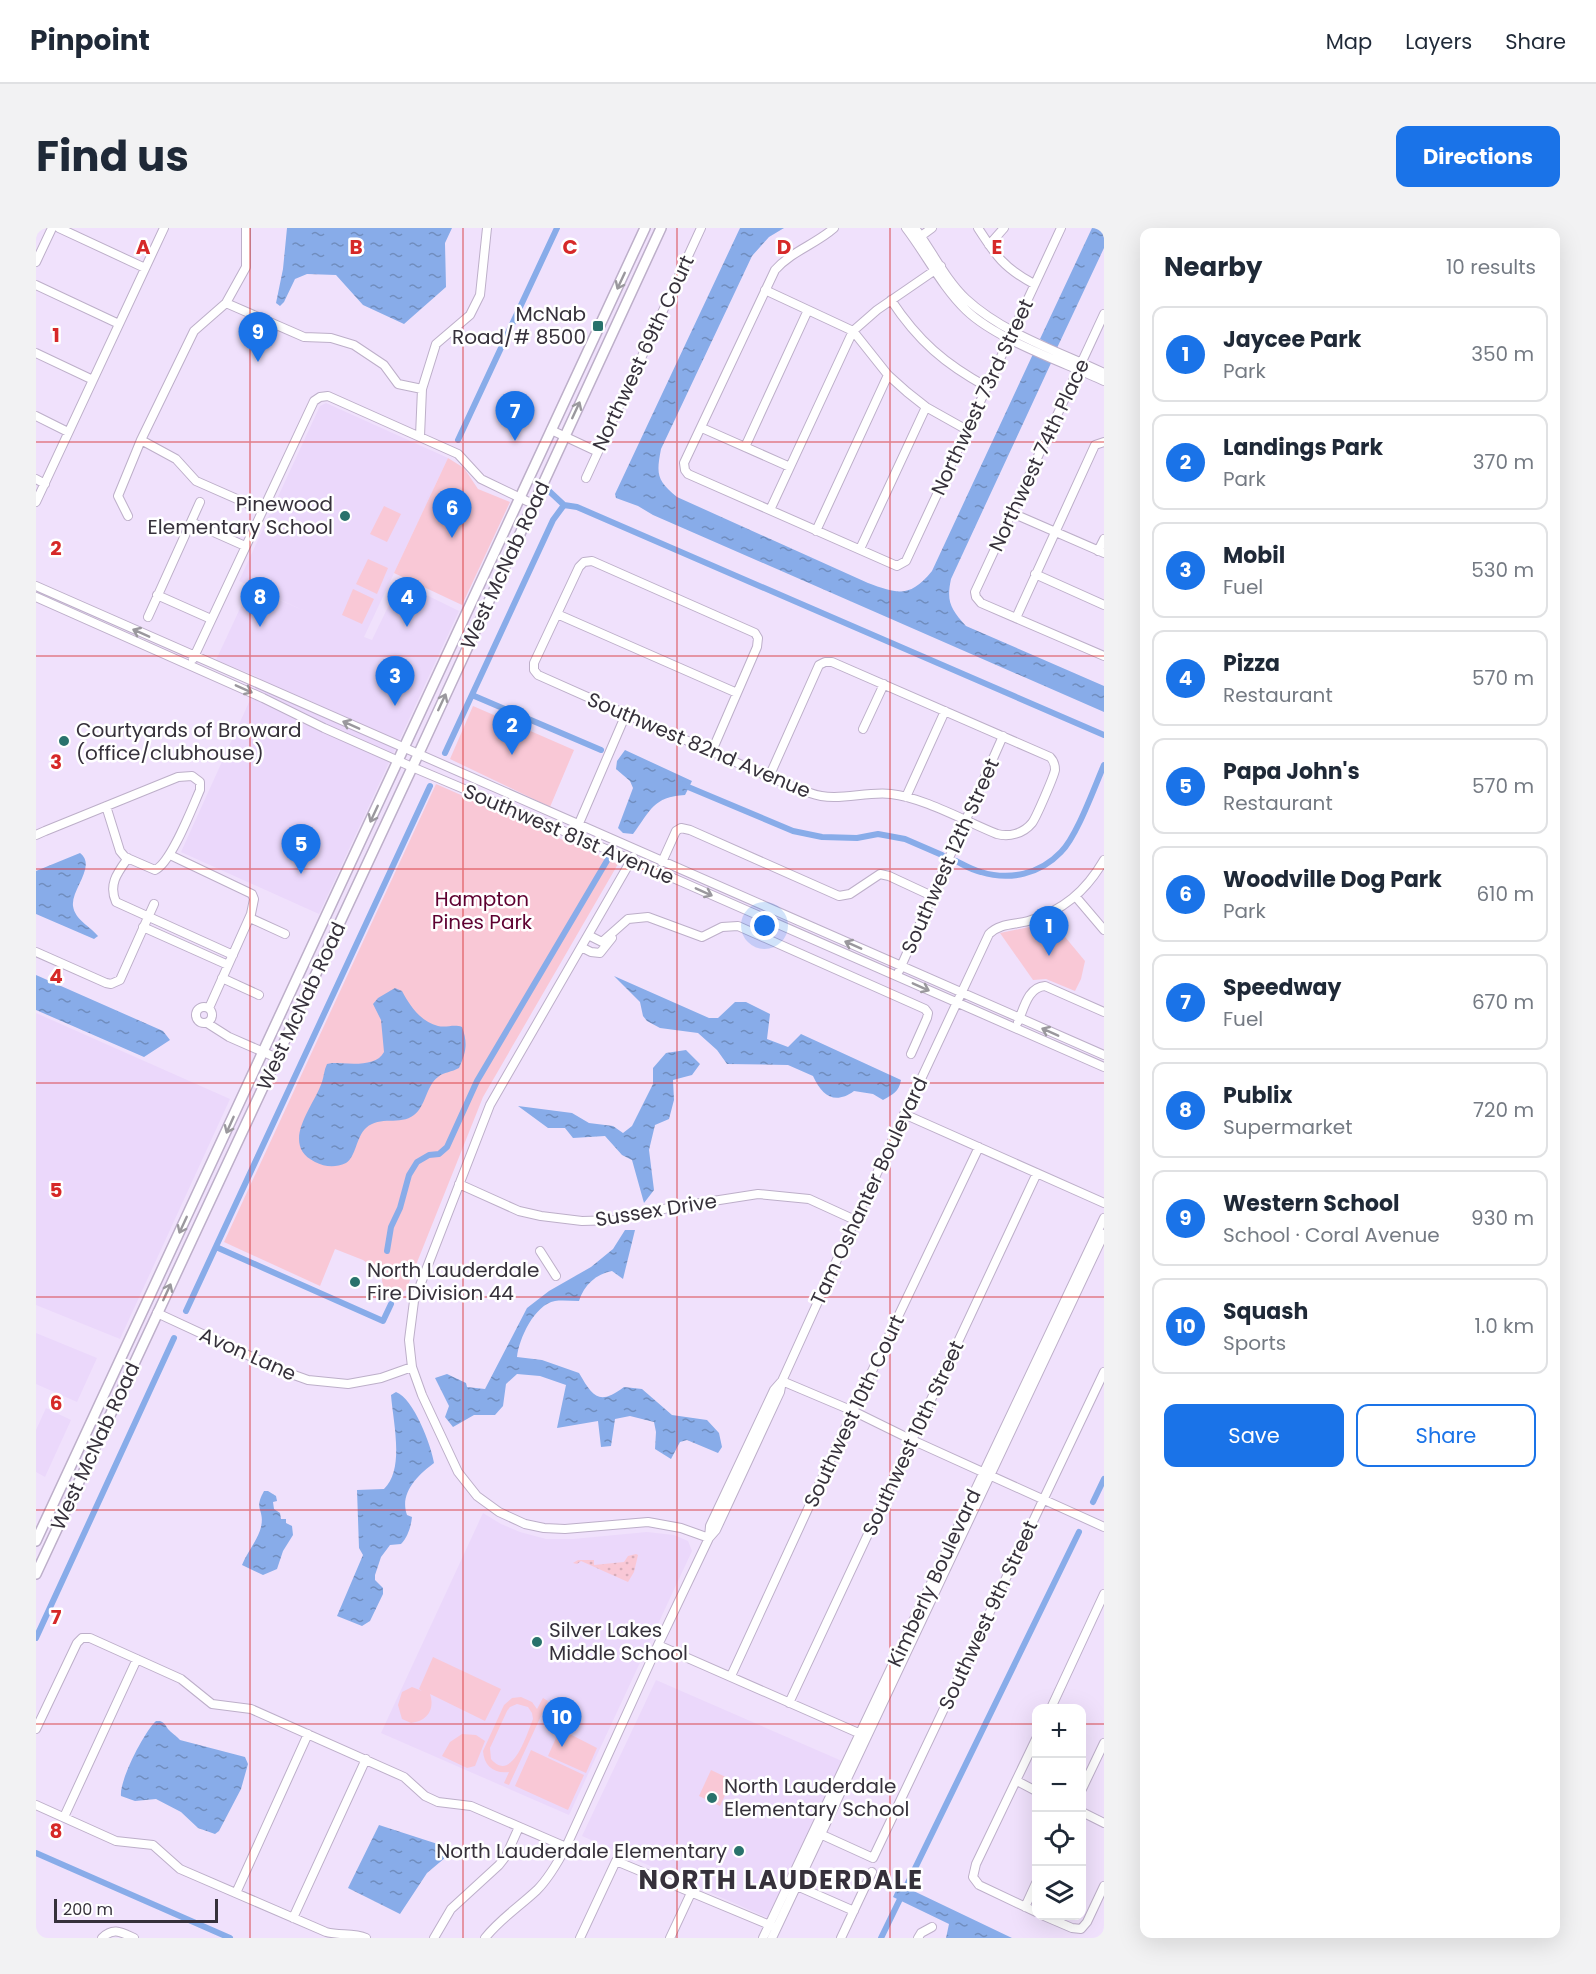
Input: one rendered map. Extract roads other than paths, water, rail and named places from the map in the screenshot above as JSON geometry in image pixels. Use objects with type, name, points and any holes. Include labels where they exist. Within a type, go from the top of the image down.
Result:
[{"type":"main road","name":"West McNab Road","points":[[36,1541],[645,228]]},
{"type":"main road","name":"West McNab Road","points":[[36,1574],[661,228]]},
{"type":"main road","points":[[333,902],[347,908]]},
{"type":"main road","points":[[202,1215],[202,1204],[218,1169],[217,1154]]},
{"type":"street","points":[[36,262],[52,228]]},
{"type":"street","points":[[59,228],[145,268]]},
{"type":"street","points":[[36,502],[164,228]]},
{"type":"street","points":[[128,516],[118,496],[141,440],[194,331],[226,303],[246,267],[246,228]]},
{"type":"street","points":[[420,436],[422,389],[436,344],[470,315],[480,295],[487,228]]},
{"type":"street","name":"Northwest 69th Court","points":[[586,478],[701,228]]},
{"type":"street","points":[[834,228],[815,242],[786,258],[775,270],[684,463],[685,470],[688,474],[860,549],[926,407]]},
{"type":"street","points":[[906,228],[918,238],[965,309],[982,323],[1081,366],[1104,373]]},
{"type":"street","points":[[915,228],[918,238]]},
{"type":"street","points":[[918,238],[932,228]]},
{"type":"street","points":[[978,228],[1005,266],[1034,284]]},
{"type":"street","points":[[989,245],[1004,228]]},
{"type":"street","name":"Northwest 73rd Street","points":[[860,549],[897,566],[906,561],[1061,228]]},
{"type":"street","points":[[770,510],[853,332],[876,310],[938,268]]},
{"type":"street","points":[[36,285],[119,324]]},
{"type":"street","points":[[765,290],[853,332],[888,375],[926,407],[967,430]]},
{"type":"street","points":[[891,300],[921,340],[940,358],[987,387]]},
{"type":"street","points":[[226,303],[304,337],[332,338],[354,345],[384,365],[398,384],[422,389]]},
{"type":"street","points":[[745,447],[808,310]]},
{"type":"street","name":"Northwest 74th Place","points":[[1016,618],[981,603],[975,592],[1104,315]]},
{"type":"street","points":[[36,353],[93,380]]},
{"type":"street","points":[[1081,366],[1104,381]]},
{"type":"street","points":[[816,531],[888,375]]},
{"type":"street","points":[[190,666],[314,401],[320,397],[328,396],[458,454],[480,479],[533,504]]},
{"type":"street","points":[[36,416],[69,432]]},
{"type":"street","points":[[702,428],[790,467]]},
{"type":"street","points":[[551,430],[598,452]]},
{"type":"street","points":[[141,440],[176,459],[196,481],[262,510]]},
{"type":"street","points":[[1102,442],[1095,445],[1016,618],[1104,656]]},
{"type":"street","points":[[36,479],[45,484]]},
{"type":"street","points":[[147,617],[200,502]]},
{"type":"street","points":[[1012,513],[1101,552],[1104,539]]},
{"type":"street","points":[[191,522],[245,546]]},
{"type":"street","points":[[712,752],[758,647],[758,638],[755,633],[592,561],[584,562],[579,567],[557,614],[737,693]]},
{"type":"street","points":[[1035,574],[1104,605]]},
{"type":"street","name":"Southwest 81st Avenue","points":[[36,586],[1104,1055]]},
{"type":"street","points":[[157,595],[211,619]]},
{"type":"street","name":"Southwest 81st Avenue","points":[[36,597],[412,767],[632,860],[1104,1067]]},
{"type":"street","name":"Southwest 82nd Avenue","points":[[557,614],[534,663],[534,670],[538,675],[811,794],[827,798],[877,793],[906,797],[1006,836],[1017,834],[1032,823],[1055,772],[1054,762],[1050,757],[1003,736]]},
{"type":"street","points":[[769,777],[819,665],[825,662],[832,662],[1003,736]]},
{"type":"street","points":[[863,729],[884,684]]},
{"type":"street","points":[[906,797],[945,711]]},
{"type":"street","points":[[574,835],[626,714]]},
{"type":"street","name":"Southwest 12th Street","points":[[897,976],[1003,736]]},
{"type":"street","points":[[36,835],[106,806],[178,777],[185,775],[200,782],[200,790],[170,855],[162,867],[155,870],[128,858],[120,851],[106,806]]},
{"type":"street","points":[[662,862],[676,831],[681,828],[839,896],[850,894],[880,874],[890,876],[932,896]]},
{"type":"street","points":[[637,851],[490,1105],[421,1280],[412,1308],[409,1340],[412,1368],[454,1466],[477,1496],[499,1512],[525,1524],[543,1528],[565,1529],[648,1522],[673,1525],[709,1538]]},
{"type":"street","points":[[170,855],[252,894],[254,899],[250,918],[209,1008]]},
{"type":"street","points":[[128,858],[114,879],[113,896],[116,902],[232,955]]},
{"type":"street","name":"Tam Oshanter Boulevard","points":[[485,1938],[538,1889],[566,1847],[658,1645],[709,1538],[716,1530],[780,1392],[782,1381],[855,1220],[989,934],[1001,926],[1045,916],[1065,905],[1076,897],[1093,878],[1104,860]]},
{"type":"street","points":[[1076,897],[1104,930]]},
{"type":"street","points":[[36,952],[111,984],[120,980],[154,904]]},
{"type":"street","points":[[588,935],[602,942],[628,919],[648,917],[702,938],[722,927],[738,926],[925,1009],[928,1013],[927,1018],[911,1054]]},
{"type":"street","points":[[250,918],[285,934]]},
{"type":"street","points":[[143,927],[228,964]]},
{"type":"street","points":[[581,947],[600,953],[608,950],[614,945],[616,930]]},
{"type":"street","points":[[222,978],[259,995]]},
{"type":"street","points":[[1015,1028],[1032,991],[1038,987],[1045,986],[1103,1010]]},
{"type":"street","points":[[209,1008],[201,1007],[196,1014],[199,1022],[209,1021],[229,1037],[277,1058]]},
{"type":"street","points":[[209,1008],[212,1012],[209,1021]]},
{"type":"street","points":[[904,1114],[1104,1203]]},
{"type":"street","name":"Southwest 10th Court","points":[[731,1676],[853,1411],[979,1147]]},
{"type":"street","name":"Southwest 10th Street","points":[[789,1703],[1037,1173]]},
{"type":"street","name":"Sussex Drive","points":[[459,1184],[519,1211],[575,1220],[617,1220],[668,1208],[758,1194],[809,1199],[855,1220]]},
{"type":"street","name":"Kimberly Boulevard","points":[[772,1938],[773,1926],[818,1833],[832,1811],[863,1735],[987,1474],[1104,1218]]},
{"type":"street","name":"Kimberly Boulevard","points":[[987,1474],[1104,1234]]},
{"type":"street","points":[[540,1251],[556,1276]]},
{"type":"street","name":"Avon Lane","points":[[157,1313],[280,1370],[308,1380],[348,1384],[371,1381],[412,1368]]},
{"type":"street","name":"Southwest 9th Street","points":[[818,1833],[873,1858],[1104,1372]]},
{"type":"street","points":[[782,1381],[853,1411],[1104,1527]]},
{"type":"street","points":[[1053,1704],[1104,1594]]},
{"type":"street","points":[[36,1730],[77,1643],[82,1638],[90,1638],[181,1679],[212,1704],[251,1709],[404,1777],[425,1796],[438,1802],[471,1806],[566,1847]]},
{"type":"street","points":[[658,1645],[863,1735]]},
{"type":"street","points":[[64,1817],[137,1659]]},
{"type":"street","points":[[236,1893],[308,1734]]},
{"type":"street","name":"Kimberly Boulevard","points":[[763,1938],[773,1926],[797,1886],[842,1771],[863,1735]]},
{"type":"street","points":[[1086,1781],[1104,1743]]},
{"type":"street","points":[[1032,1748],[976,1864],[973,1877],[979,1885],[1032,1910]]},
{"type":"street","points":[[293,1918],[366,1759]]},
{"type":"street","points":[[832,1811],[844,1779],[842,1771]]},
{"type":"street","points":[[1017,1781],[1032,1789]]},
{"type":"street","points":[[36,1805],[116,1841],[153,1845],[180,1869],[326,1932],[352,1934],[366,1938]]},
{"type":"street","points":[[1086,1814],[1104,1822]]},
{"type":"street","points":[[434,1938],[451,1909],[506,1856],[519,1827]]},
{"type":"street","points":[[580,1938],[616,1862],[773,1926]]},
{"type":"street","points":[[841,1938],[872,1872]]},
{"type":"street","points":[[797,1886],[854,1911]]},
{"type":"street","points":[[1053,1920],[1072,1928],[1081,1929],[1087,1922],[1104,1886]]},
{"type":"street","points":[[1025,1907],[1032,1892]]},
{"type":"street","points":[[670,1938],[691,1893]]},
{"type":"street","points":[[918,1938],[921,1933],[932,1927]]},
{"type":"street","points":[[102,1938],[108,1931],[117,1931],[134,1938]]},
{"type":"water","points":[[287,228],[452,228],[445,243],[446,287],[404,324],[363,305],[336,275],[307,274],[295,279],[280,306],[276,303],[283,269]]},
{"type":"water","points":[[740,228],[784,228],[769,237],[752,256],[661,449],[659,471],[665,486],[677,497],[868,583],[888,590],[910,590],[932,571],[1033,354],[1052,361],[951,579],[949,594],[953,610],[966,626],[1104,686],[1104,712],[616,498],[615,494]]},
{"type":"water","points":[[1092,228],[1104,228],[1104,248],[1057,348],[1040,339]]},
{"type":"water","points":[[625,750],[692,781],[685,795],[674,796],[654,806],[633,834],[623,833],[618,828],[633,788],[630,781],[616,769],[617,761]]},
{"type":"water","points":[[80,853],[86,864],[73,899],[73,906],[80,919],[98,936],[94,939],[36,914],[36,871]]},
{"type":"water","points":[[36,975],[163,1031],[170,1040],[144,1057],[36,1010]]},
{"type":"water","points":[[614,976],[709,1018],[718,1018],[735,1002],[746,1002],[770,1014],[767,1039],[788,1047],[801,1034],[901,1080],[899,1087],[883,1100],[873,1094],[854,1091],[835,1098],[821,1089],[813,1076],[788,1065],[727,1064],[717,1050],[698,1033],[660,1028],[647,1021],[643,1016],[640,1002]]},
{"type":"water","points":[[395,988],[402,991],[412,1007],[426,1021],[444,1027],[462,1027],[466,1043],[459,1068],[443,1074],[434,1081],[421,1107],[414,1115],[403,1120],[377,1122],[366,1128],[346,1163],[334,1166],[319,1164],[305,1154],[300,1145],[299,1135],[322,1082],[326,1066],[332,1063],[368,1063],[380,1057],[384,1052],[381,1020],[373,1004],[378,998]]},
{"type":"water","points":[[686,1050],[700,1064],[692,1075],[673,1080],[674,1100],[669,1119],[655,1125],[649,1150],[654,1190],[644,1203],[632,1160],[622,1155],[605,1136],[573,1138],[565,1128],[548,1128],[518,1106],[572,1113],[589,1123],[613,1126],[623,1133],[632,1126],[653,1084],[653,1068],[666,1053]]},
{"type":"water","points":[[625,1230],[635,1230],[623,1279],[612,1271],[606,1272],[587,1285],[579,1301],[555,1301],[540,1309],[524,1332],[517,1357],[542,1360],[579,1373],[588,1388],[597,1396],[608,1396],[624,1387],[642,1389],[672,1415],[707,1420],[719,1433],[722,1447],[718,1453],[687,1440],[680,1442],[671,1459],[655,1449],[654,1422],[630,1416],[615,1419],[611,1446],[601,1447],[598,1421],[557,1428],[566,1385],[540,1376],[517,1374],[506,1384],[503,1406],[495,1415],[474,1415],[453,1427],[445,1417],[449,1406],[435,1378],[447,1374],[466,1383],[467,1387],[485,1389],[527,1308],[549,1291],[591,1267],[613,1249]]},
{"type":"water","points":[[396,1392],[403,1396],[415,1413],[425,1434],[434,1463],[416,1479],[408,1492],[405,1507],[407,1515],[412,1517],[409,1531],[401,1544],[390,1545],[381,1557],[375,1580],[383,1588],[383,1594],[370,1621],[362,1626],[337,1616],[363,1555],[359,1548],[357,1490],[384,1489],[394,1470],[396,1445],[391,1395]]},
{"type":"water","points":[[264,1491],[276,1496],[277,1501],[273,1502],[274,1509],[280,1513],[281,1519],[286,1519],[286,1523],[292,1526],[293,1535],[283,1551],[277,1569],[263,1575],[242,1565],[261,1527],[262,1516],[259,1502]]},
{"type":"water","points":[[156,1721],[163,1723],[180,1740],[245,1757],[248,1764],[241,1789],[219,1831],[215,1834],[198,1828],[181,1812],[156,1799],[135,1801],[121,1796],[121,1789],[133,1757]]},
{"type":"water","points":[[379,1825],[450,1848],[452,1852],[427,1873],[400,1914],[348,1888]]},
{"type":"water","points":[[899,1884],[1012,1938],[946,1938],[949,1924],[893,1897]]},
{"type":"waterway","points":[[458,440],[557,228]]},
{"type":"waterway","points":[[549,491],[564,505]]},
{"type":"waterway","points":[[445,753],[553,520],[564,505],[577,507],[1104,735]]},
{"type":"waterway","points":[[472,695],[601,750]]},
{"type":"waterway","points":[[956,861],[978,871],[1003,876],[1024,874],[1044,866],[1061,852],[1073,835],[1104,765]]},
{"type":"waterway","points":[[681,784],[793,831],[822,837],[857,838],[878,834],[905,839],[942,855]]},
{"type":"waterway","points":[[186,1311],[430,786]]},
{"type":"waterway","points":[[387,1251],[391,1227],[400,1208],[409,1175],[417,1162],[429,1155],[439,1154],[447,1147],[477,1081],[608,859]]},
{"type":"waterway","points":[[216,1247],[383,1321],[391,1304]]},
{"type":"waterway","points":[[36,1638],[174,1338]]},
{"type":"waterway","points":[[1093,1502],[1104,1479]]},
{"type":"waterway","points":[[881,1938],[1079,1532]]},
{"type":"waterway","points":[[36,1853],[230,1938]]},
{"type":"place","name":"McNab Road/# 8500","points":[[598,326]]},
{"type":"place","name":"Western School","points":[[258,362]]},
{"type":"place","name":"Speedway","points":[[515,441]]},
{"type":"place","name":"Pinewood Elementary School","points":[[345,516]]},
{"type":"place","name":"Woodville Dog Park","points":[[452,538]]},
{"type":"place","name":"Publix","points":[[260,627]]},
{"type":"place","name":"Pizza","points":[[407,627]]},
{"type":"place","name":"Mobil","points":[[395,706]]},
{"type":"place","name":"Courtyards of Broward (office/clubhouse)","points":[[64,741]]},
{"type":"place","name":"Landings Park","points":[[512,755]]},
{"type":"place","name":"Papa John's","points":[[301,874]]},
{"type":"place","name":"Jaycee Park","points":[[1049,956]]},
{"type":"place","name":"North Lauderdale Fire Division 44","points":[[355,1282]]},
{"type":"place","name":"Silver Lakes Middle School","points":[[537,1642]]},
{"type":"place","name":"Squash","points":[[562,1747]]},
{"type":"place","name":"North Lauderdale Elementary School","points":[[712,1798]]},
{"type":"place","name":"North Lauderdale Elementary","points":[[739,1851]]},
{"type":"district","name":"NORTH LAUDERDALE","points":[[781,1880]]},
{"type":"park label","name":"Hampton Pines Park","points":[[482,910]]}]
